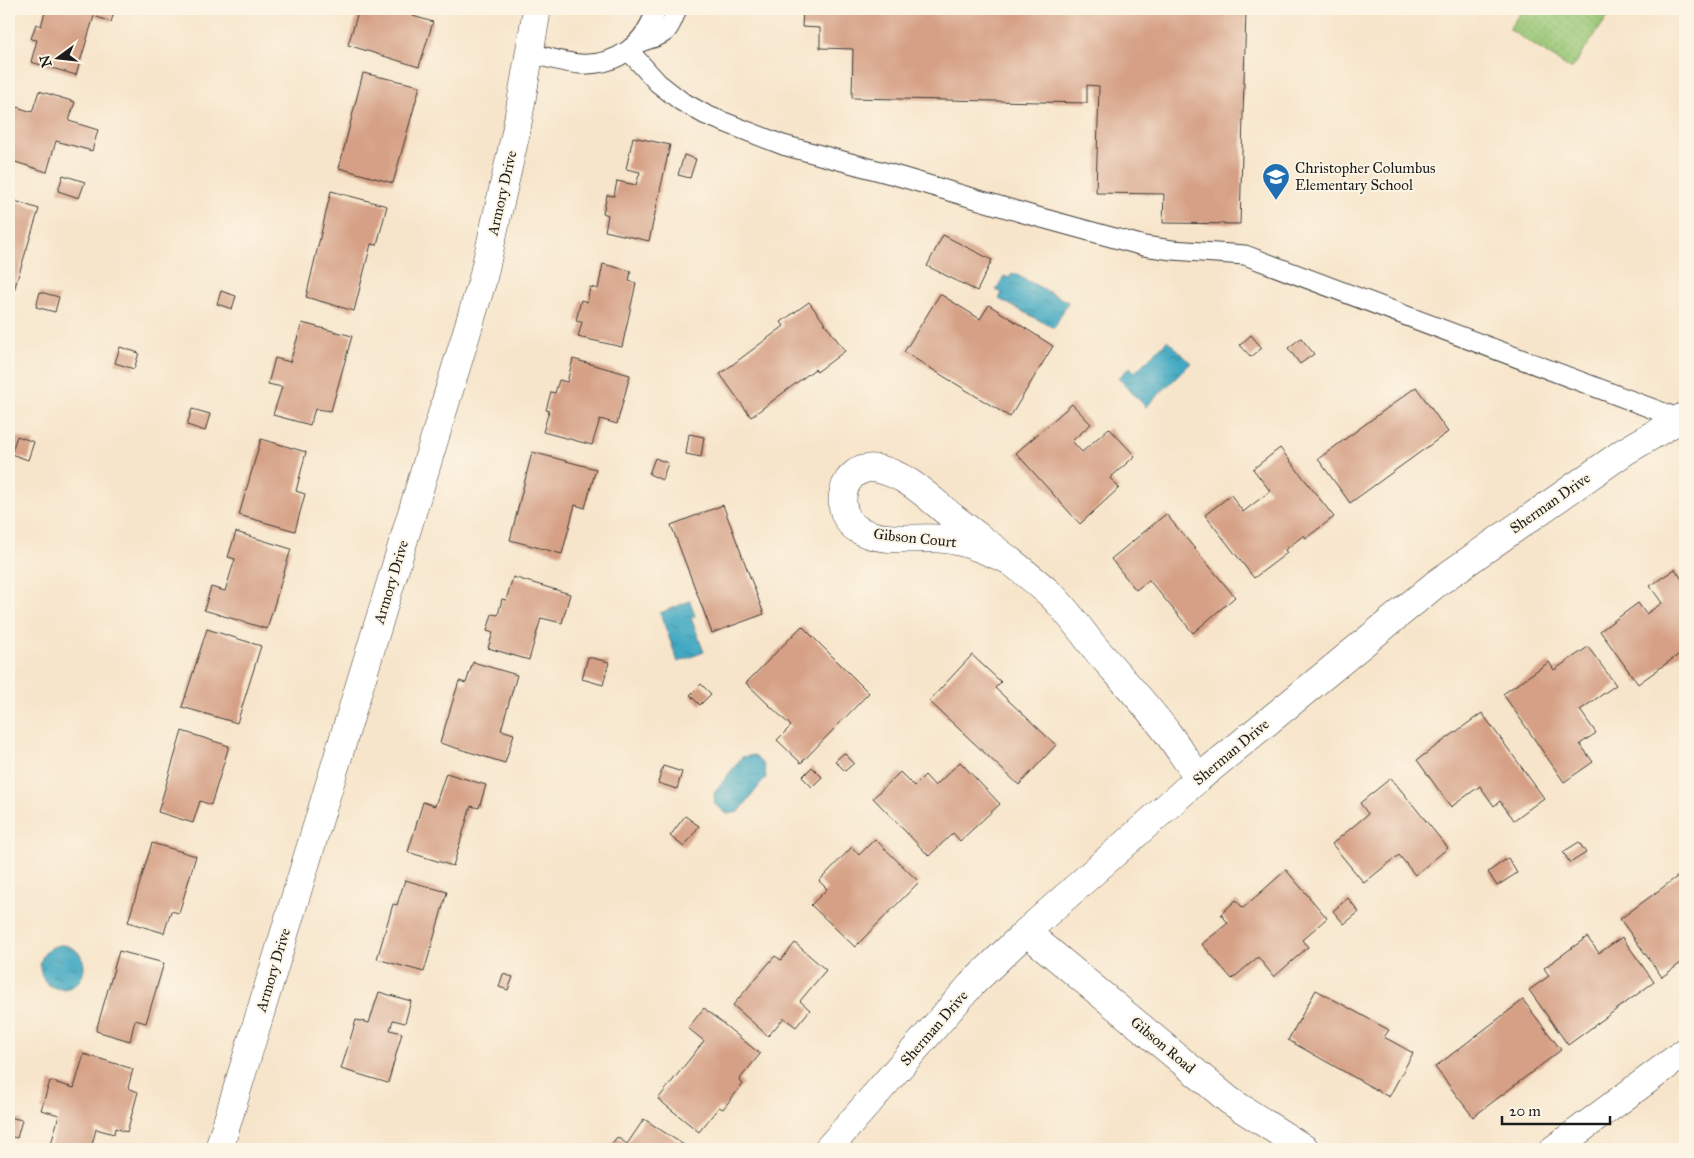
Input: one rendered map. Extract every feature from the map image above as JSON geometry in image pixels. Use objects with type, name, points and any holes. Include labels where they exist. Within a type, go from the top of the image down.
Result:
[{"type":"street","name":"Armory Drive","points":[[219,1149],[482,282],[516,132],[537,9]]},
{"type":"street","name":"Sherman Drive","points":[[828,1149],[971,985],[1026,932],[1199,778],[1437,583],[1624,452],[1683,417]]},
{"type":"street","name":"Gibson Court","points":[[1009,560],[976,547],[946,539],[872,536],[858,530],[849,522],[845,512],[842,499],[845,487],[852,475],[862,470],[877,469],[898,476],[918,489],[1009,560],[1050,594],[1168,734],[1199,778]]},
{"type":"street","name":"Gibson Road","points":[[1026,932],[1230,1101],[1305,1149]]},
{"type":"street","points":[[1554,1149],[1685,1052]]},
{"type":"lane","points":[[633,47],[647,32],[656,9]]},
{"type":"lane","points":[[530,53],[580,64],[597,63],[613,59],[633,47],[664,34],[670,27],[677,9]]},
{"type":"lane","points":[[633,47],[658,82],[681,101],[706,115],[783,145],[1144,246],[1172,250],[1246,255],[1683,417]]},
{"type":"green space","points":[[1523,9],[1613,9],[1571,69],[1509,29]]},
{"type":"water","points":[[1013,273],[1068,302],[1054,328],[999,299],[1002,293],[996,290],[1004,276],[1009,278]]},
{"type":"water","points":[[1168,340],[1191,363],[1146,407],[1118,378],[1130,367],[1135,372]]},
{"type":"water","points":[[690,601],[695,616],[691,618],[704,652],[678,662],[660,613]]},
{"type":"water","points":[[754,755],[764,765],[766,777],[739,812],[727,814],[715,804],[714,793],[742,757]]},
{"type":"water","points":[[66,945],[78,951],[83,958],[83,976],[78,983],[71,988],[58,989],[50,986],[43,979],[40,963],[43,955],[50,948]]},
{"type":"building","points":[[46,9],[115,9],[111,22],[94,16],[76,75],[31,62],[37,40],[31,39],[36,24],[41,26]]},
{"type":"building","points":[[359,9],[416,9],[413,16],[433,22],[419,67],[348,45]]},
{"type":"building","points":[[803,9],[1246,9],[1240,224],[1163,223],[1164,194],[1096,193],[1099,86],[1087,85],[1087,103],[852,98],[853,49],[820,48],[820,28],[802,27]]},
{"type":"building","points":[[363,73],[420,86],[393,183],[339,168]]},
{"type":"building","points":[[39,91],[75,102],[69,121],[98,130],[92,151],[56,141],[47,172],[9,160],[9,135],[13,121],[9,120],[11,105],[32,112]]},
{"type":"building","points":[[633,137],[670,145],[649,241],[605,231],[608,215],[603,213],[607,195],[614,196],[617,181],[636,185],[640,172],[626,169]]},
{"type":"building","points":[[684,155],[696,159],[690,178],[678,175]]},
{"type":"building","points":[[63,175],[85,182],[79,198],[58,191]]},
{"type":"building","points":[[331,191],[387,206],[377,245],[371,244],[354,311],[306,297]]},
{"type":"building","points":[[9,199],[39,209],[14,290],[9,289]]},
{"type":"building","points":[[943,235],[992,260],[977,291],[927,266]]},
{"type":"building","points":[[603,264],[631,271],[629,281],[636,283],[622,347],[578,337],[582,322],[576,321],[581,300],[587,302],[590,287],[598,289]]},
{"type":"building","points":[[221,291],[236,296],[232,309],[217,304]]},
{"type":"building","points":[[40,292],[59,297],[55,312],[36,307]]},
{"type":"building","points":[[940,294],[980,319],[989,305],[1053,346],[1010,417],[904,352]]},
{"type":"building","points":[[809,302],[845,351],[817,372],[815,369],[751,417],[720,374],[784,326],[781,322]]},
{"type":"building","points":[[302,323],[352,336],[331,411],[315,409],[310,425],[273,415],[282,387],[268,384],[275,358],[290,362]]},
{"type":"building","points":[[1251,335],[1262,348],[1251,357],[1240,345]]},
{"type":"building","points":[[1301,338],[1314,354],[1300,364],[1288,348]]},
{"type":"building","points":[[120,347],[139,353],[134,369],[115,363]]},
{"type":"building","points":[[573,359],[630,375],[617,424],[600,419],[592,445],[543,432],[549,411],[546,410],[551,392],[555,393],[559,380],[567,382]]},
{"type":"building","points":[[1416,387],[1448,432],[1350,503],[1318,459]]},
{"type":"building","points":[[1072,404],[1091,424],[1072,441],[1082,452],[1109,428],[1135,456],[1110,478],[1119,488],[1080,524],[1016,453]]},
{"type":"building","points":[[192,409],[210,414],[205,431],[187,425]]},
{"type":"building","points":[[689,434],[704,437],[701,457],[686,454]]},
{"type":"building","points":[[17,436],[34,442],[28,460],[11,454]]},
{"type":"building","points":[[261,439],[306,452],[296,491],[305,494],[295,531],[239,515]]},
{"type":"building","points":[[1280,448],[1334,517],[1306,538],[1304,535],[1285,550],[1287,553],[1254,578],[1205,515],[1231,495],[1243,512],[1270,491],[1253,469]]},
{"type":"building","points":[[532,452],[596,469],[585,508],[575,505],[562,554],[510,540]]},
{"type":"building","points":[[655,458],[668,463],[662,480],[649,474]]},
{"type":"building","points":[[723,505],[764,614],[712,633],[671,525]]},
{"type":"building","points":[[1166,514],[1235,597],[1193,633],[1149,580],[1136,590],[1111,559]]},
{"type":"building","points":[[236,532],[291,549],[267,629],[204,610],[211,587],[225,591],[235,559],[228,557]]},
{"type":"building","points":[[1675,569],[1685,584],[1685,650],[1638,684],[1600,631],[1638,603],[1646,614],[1662,603],[1650,586]]},
{"type":"building","points":[[513,577],[570,594],[562,623],[541,618],[529,660],[488,648],[493,633],[487,631],[492,614],[498,615],[502,599],[506,600]]},
{"type":"building","points":[[802,626],[869,693],[801,763],[777,740],[791,726],[746,683]]},
{"type":"building","points":[[207,629],[261,646],[237,723],[182,707]]},
{"type":"building","points":[[1588,647],[1616,685],[1580,710],[1596,733],[1580,744],[1593,762],[1564,782],[1503,694],[1549,662],[1554,670]]},
{"type":"building","points":[[972,655],[1001,682],[995,688],[1056,745],[1019,785],[929,701]]},
{"type":"building","points":[[588,657],[609,662],[603,685],[582,679]]},
{"type":"building","points":[[473,662],[517,675],[501,730],[514,734],[505,763],[440,743],[459,681],[466,683]]},
{"type":"building","points":[[701,684],[711,694],[700,705],[690,695]]},
{"type":"building","points":[[1482,713],[1544,798],[1514,820],[1500,801],[1494,806],[1480,786],[1451,807],[1417,760]]},
{"type":"building","points":[[182,731],[229,746],[211,805],[200,801],[193,823],[158,812]]},
{"type":"building","points":[[844,753],[854,763],[845,771],[835,761]]},
{"type":"building","points":[[960,762],[1000,804],[960,841],[953,833],[929,856],[873,798],[900,772],[914,786],[925,775],[935,786]]},
{"type":"building","points":[[663,766],[682,772],[677,789],[658,783]]},
{"type":"building","points":[[812,767],[822,777],[812,787],[802,777]]},
{"type":"building","points":[[446,773],[486,785],[479,808],[471,806],[453,866],[408,852],[423,802],[435,806]]},
{"type":"building","points":[[1391,778],[1448,848],[1415,875],[1399,855],[1364,883],[1332,844],[1368,814],[1360,803]]},
{"type":"building","points":[[685,816],[699,826],[684,847],[670,836]]},
{"type":"building","points":[[875,839],[919,882],[855,947],[811,905],[827,889],[819,881],[852,847],[859,855]]},
{"type":"building","points":[[1579,842],[1586,853],[1570,863],[1563,852]]},
{"type":"building","points":[[152,843],[196,856],[179,913],[171,911],[164,933],[128,922]]},
{"type":"building","points":[[1508,858],[1517,873],[1497,886],[1488,872]]},
{"type":"building","points":[[1286,870],[1327,918],[1302,940],[1308,947],[1274,977],[1258,957],[1232,979],[1202,944],[1228,923],[1221,914],[1236,900],[1243,908]]},
{"type":"building","points":[[1685,871],[1685,942],[1683,943],[1685,946],[1685,960],[1662,977],[1620,919]]},
{"type":"building","points":[[405,880],[447,892],[424,972],[377,959],[393,904],[397,905]]},
{"type":"building","points":[[1348,898],[1359,912],[1344,924],[1333,911]]},
{"type":"building","points":[[1587,937],[1599,953],[1622,937],[1654,982],[1568,1045],[1529,990],[1549,976],[1544,968]]},
{"type":"building","points":[[795,943],[826,970],[800,1001],[810,1010],[796,1027],[784,1018],[768,1036],[733,1005],[775,956],[781,960]]},
{"type":"building","points":[[119,951],[164,963],[146,1023],[135,1020],[130,1041],[96,1031]]},
{"type":"building","points":[[503,974],[513,977],[508,990],[499,987]]},
{"type":"building","points":[[1316,990],[1389,1030],[1384,1037],[1413,1053],[1389,1097],[1288,1040]]},
{"type":"building","points":[[379,992],[411,1001],[405,1023],[393,1020],[390,1030],[402,1033],[388,1083],[341,1069],[356,1020],[369,1023]]},
{"type":"building","points":[[1523,1000],[1561,1050],[1473,1117],[1435,1067]]},
{"type":"building","points":[[704,1008],[760,1054],[739,1080],[743,1084],[723,1109],[719,1107],[699,1132],[658,1099],[704,1041],[688,1028]]},
{"type":"building","points":[[84,1054],[133,1069],[128,1088],[138,1092],[127,1132],[115,1128],[114,1134],[96,1129],[91,1149],[50,1148],[59,1115],[41,1110],[50,1081],[74,1088]]},
{"type":"building","points":[[9,1117],[22,1120],[17,1138],[9,1136]]},
{"type":"building","points":[[644,1119],[690,1149],[608,1149],[617,1137],[627,1144]]},
{"type":"place","name":"Christopher Columbus Elementary School","points":[[1276,201]]}]
